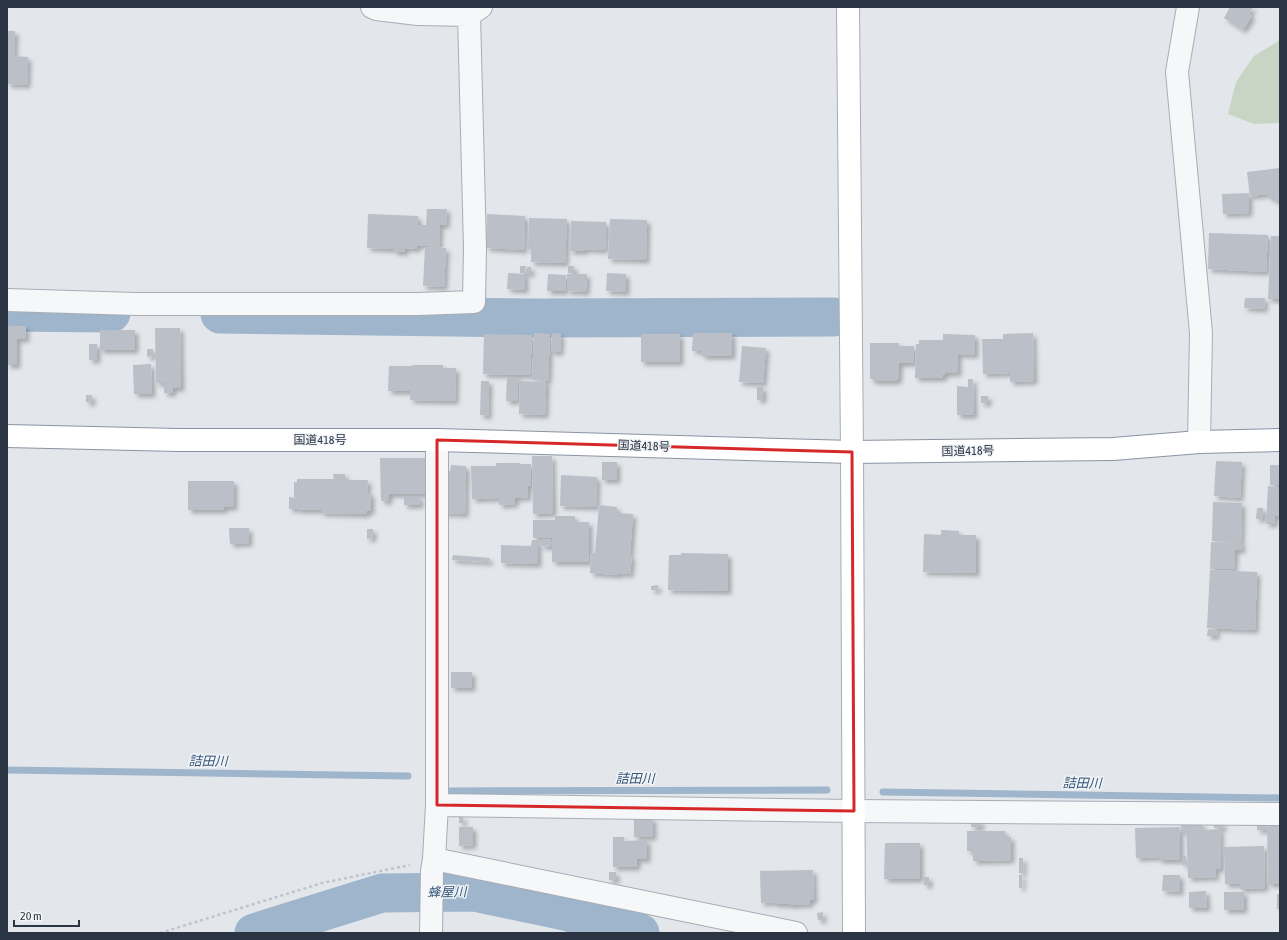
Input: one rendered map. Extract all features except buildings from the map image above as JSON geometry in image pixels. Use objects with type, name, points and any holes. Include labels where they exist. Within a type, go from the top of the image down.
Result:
[{"type":"main road","points":[[848,7],[854,933]]},
{"type":"main road","name":"国道418号","points":[[7,436],[178,440],[437,440],[852,452],[1113,449],[1199,442],[1280,440]]},
{"type":"street","points":[[7,300],[144,304],[418,304],[474,302],[475,11],[418,14],[376,9],[372,7]]},
{"type":"street","points":[[1188,7],[1177,72],[1201,333],[1199,442]]},
{"type":"street","points":[[431,931],[437,805],[437,440]]},
{"type":"street","points":[[437,805],[854,811],[1280,814]]},
{"type":"street","points":[[433,865],[796,933]]},
{"type":"path","points":[[160,933],[322,883],[415,864],[433,865]]},
{"type":"highlighted area","points":[[437,440],[852,452],[854,811],[437,805]]},
{"type":"green space","points":[[1280,40],[1280,123],[1254,124],[1228,114],[1236,82],[1254,56]]},
{"type":"waterway","points":[[7,312],[111,313]]},
{"type":"waterway","points":[[220,314],[536,318],[833,317]]},
{"type":"waterway","name":"詰田川","points":[[7,770],[408,776]]},
{"type":"waterway","name":"詰田川","points":[[444,791],[827,790]]},
{"type":"waterway","name":"詰田川","points":[[883,792],[1280,798]]},
{"type":"waterway","name":"蜂屋川","points":[[254,933],[382,893],[474,892],[569,912],[640,933]]}]
